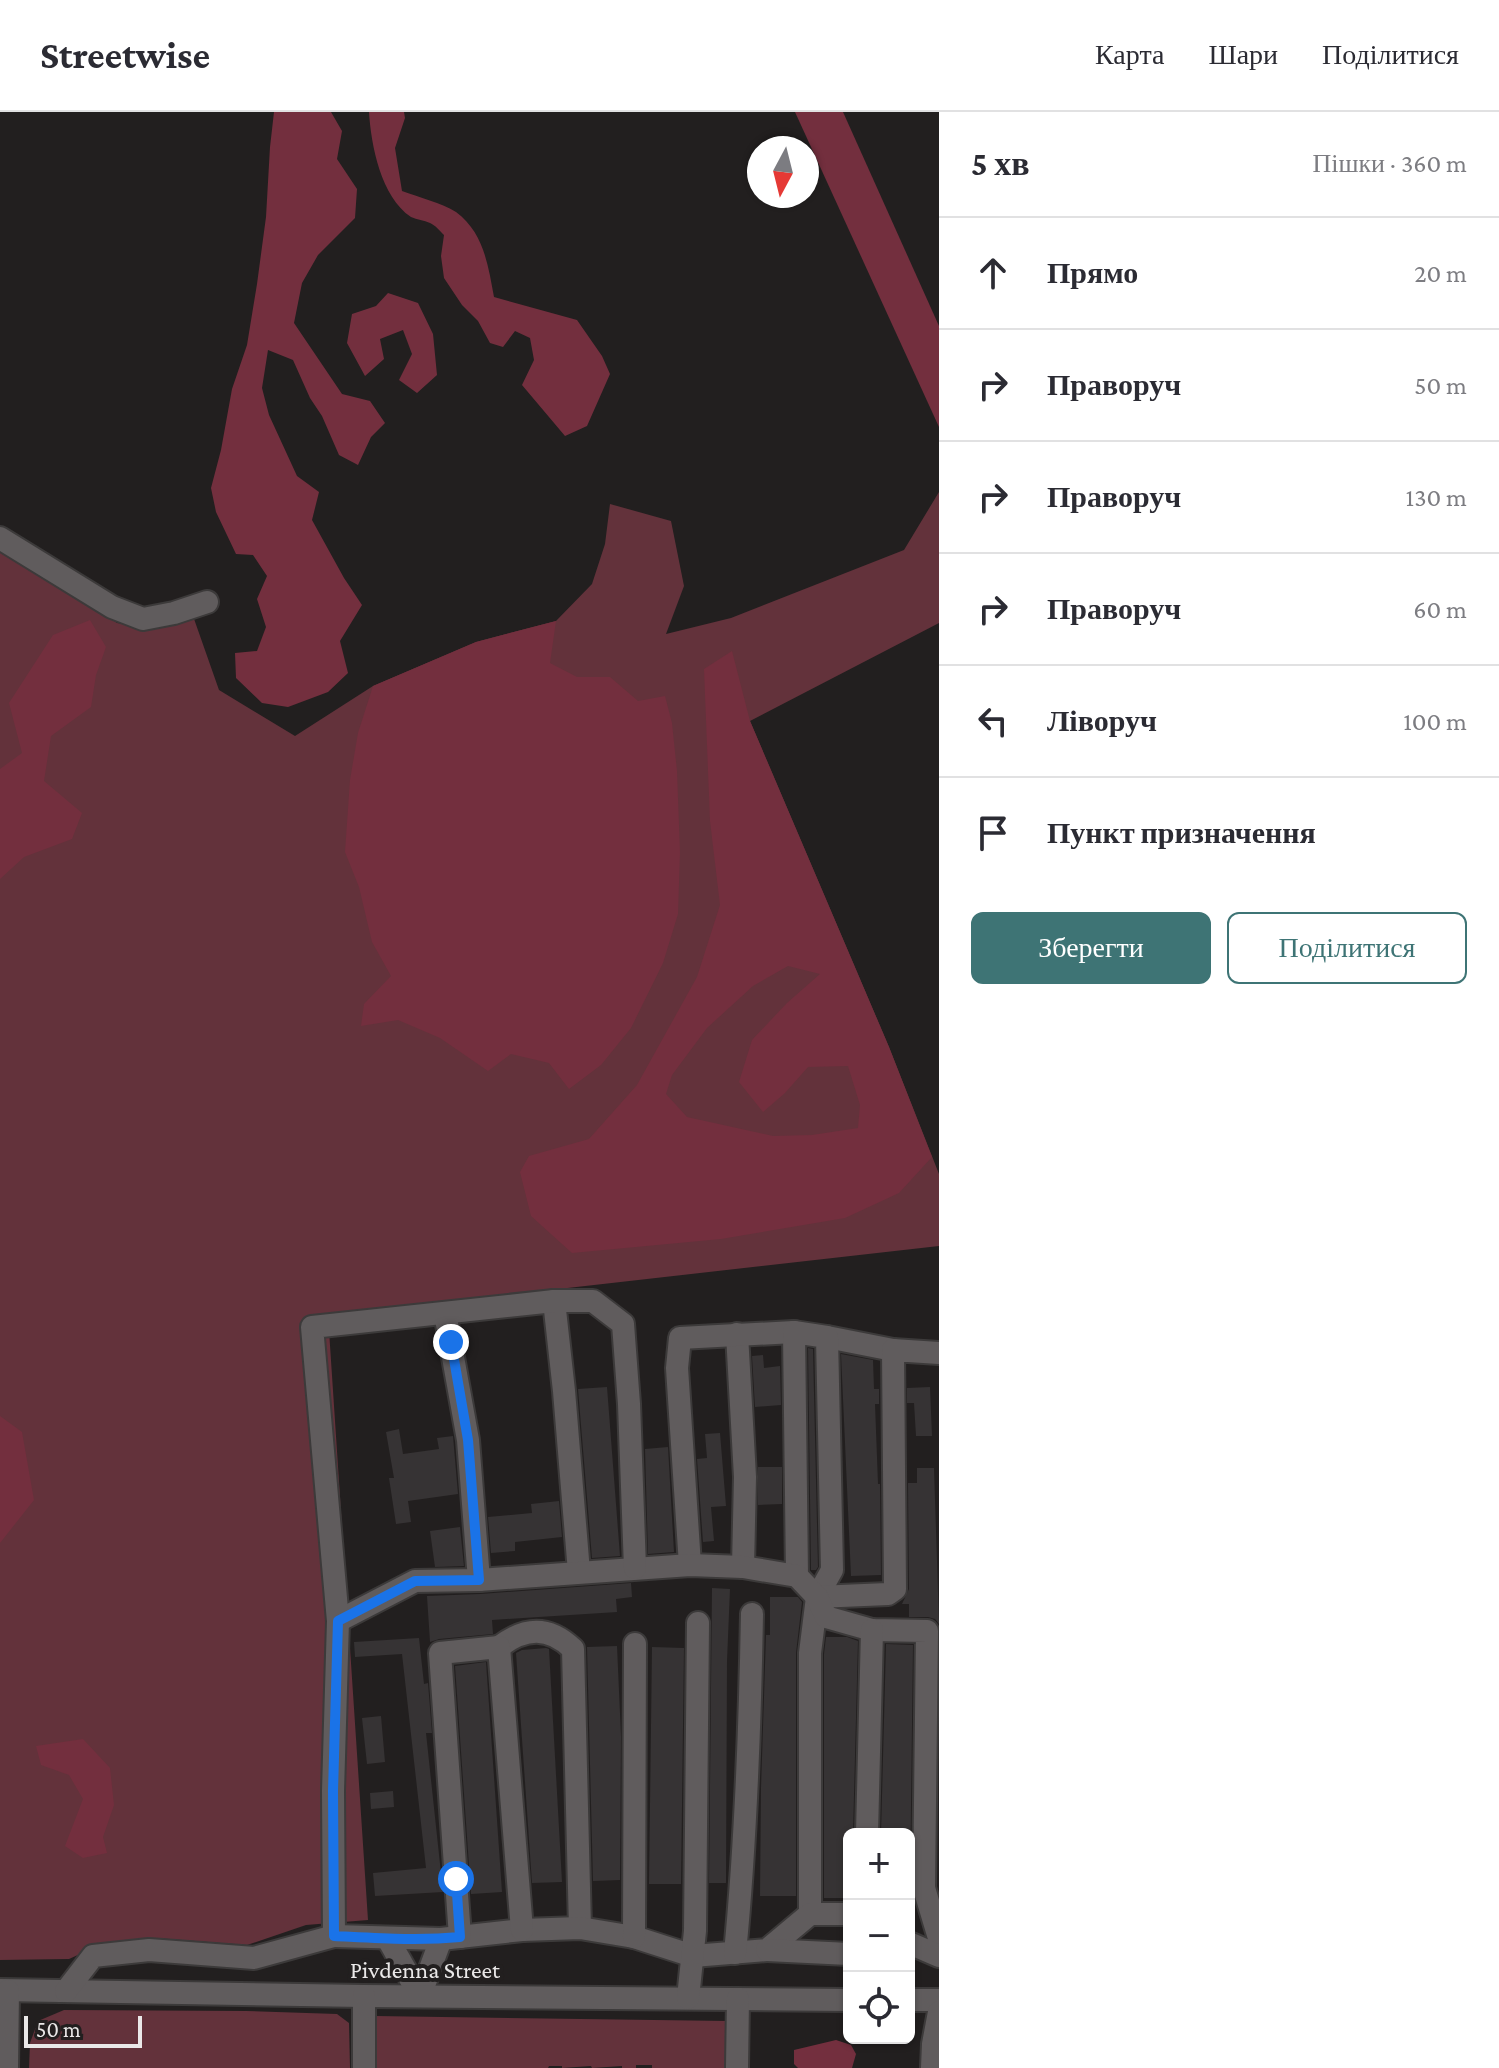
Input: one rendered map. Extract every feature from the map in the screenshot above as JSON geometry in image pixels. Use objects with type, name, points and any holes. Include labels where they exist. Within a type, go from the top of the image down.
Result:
[{"type":"street","points":[[0,538],[112,607],[143,619],[207,602]]},
{"type":"street","points":[[554,1301],[579,1572]]},
{"type":"street","points":[[334,1936],[333,1791],[338,1621],[312,1327],[554,1301],[593,1301],[623,1324],[635,1568]]},
{"type":"street","points":[[445,1313],[468,1440],[479,1580]]},
{"type":"street","points":[[690,1565],[677,1368],[680,1338],[794,1332],[893,1350],[939,1353]]},
{"type":"street","points":[[794,1332],[797,1576]]},
{"type":"street","points":[[737,1334],[745,1477],[743,1567]]},
{"type":"street","points":[[810,1914],[810,1653],[817,1597],[832,1570],[827,1337]]},
{"type":"street","points":[[817,1597],[888,1594],[895,1589],[893,1350]]},
{"type":"street","points":[[338,1621],[415,1581],[479,1580],[690,1565],[743,1567],[797,1576],[817,1597],[826,1617],[872,1630],[927,1631],[924,1888],[939,1938]]},
{"type":"street","points":[[735,1953],[742,1883],[752,1614]]},
{"type":"street","points":[[688,1998],[695,1931],[698,1623]]},
{"type":"street","points":[[867,1828],[872,1630]]},
{"type":"street","points":[[420,1996],[450,1938],[440,1653],[499,1647],[525,1632],[546,1632],[561,1637],[573,1649],[580,1928]]},
{"type":"street","points":[[634,1937],[635,1644]]},
{"type":"street","points":[[499,1647],[522,1930]]},
{"type":"street","points":[[767,1950],[810,1914],[843,1914]]},
{"type":"street","points":[[66,1991],[93,1956],[149,1950],[254,1958],[334,1936],[450,1938],[522,1930],[580,1928],[634,1937],[693,1956],[767,1950],[843,1954]]},
{"type":"street","points":[[388,1939],[420,1996]]},
{"type":"street","points":[[915,1946],[939,1957]]},
{"type":"street","points":[[915,1957],[939,1957]]},
{"type":"street","points":[[4,1990],[7,2068]]},
{"type":"street","name":"Pivdenna Street","points":[[4,1990],[843,2000]]},
{"type":"street","points":[[364,1996],[364,2068]]},
{"type":"street","points":[[737,2068],[738,1999]]},
{"type":"street","points":[[915,2000],[939,2000]]},
{"type":"street","points":[[932,2068],[939,2012]]},
{"type":"shaded area","points":[[274,112],[331,112],[342,131],[337,159],[357,189],[355,218],[318,255],[302,283],[294,323],[342,394],[370,401],[385,423],[371,437],[358,465],[339,455],[293,360],[268,350],[262,388],[269,415],[297,476],[319,492],[312,520],[362,605],[340,641],[348,673],[328,692],[288,707],[262,703],[236,678],[235,653],[257,651],[266,627],[257,599],[267,576],[253,555],[236,554],[216,512],[211,488],[232,389],[247,345],[266,217]]},
{"type":"shaded area","points":[[369,112],[404,112],[405,118],[395,148],[402,191],[444,206],[465,220],[483,250],[494,297],[577,320],[602,356],[610,374],[587,426],[565,436],[522,385],[534,360],[530,338],[515,331],[503,347],[490,343],[478,321],[462,305],[444,278],[441,256],[444,235],[432,224],[411,217],[392,197],[385,184],[375,154]]},
{"type":"shaded area","points":[[795,112],[843,112],[939,326],[939,427],[819,164],[819,136],[806,136]]},
{"type":"shaded area","points":[[388,293],[418,303],[433,334],[437,375],[417,393],[399,380],[412,354],[403,330],[380,339],[384,359],[365,376],[347,343],[352,314],[376,306]]},
{"type":"shaded area","points":[[939,492],[939,623],[750,721],[889,1047],[939,1174],[939,1246],[328,1315],[368,1920],[306,1925],[247,1945],[156,1938],[100,1945],[69,1959],[0,1960],[0,552],[70,589],[117,623],[148,627],[193,616],[219,690],[295,736],[373,686],[476,642],[556,621],[592,584],[605,544],[610,504],[671,521],[684,586],[666,634],[731,618],[904,550]]},
{"type":"shaded area","points":[[90,620],[106,647],[96,675],[91,707],[51,736],[44,781],[82,813],[72,839],[24,857],[0,879],[0,769],[22,753],[9,703],[53,635]]},
{"type":"shaded area","points":[[556,621],[550,663],[577,677],[610,677],[638,701],[665,696],[672,723],[677,771],[680,852],[678,914],[663,963],[631,1028],[601,1065],[569,1089],[549,1063],[511,1054],[488,1071],[440,1038],[398,1020],[361,1026],[364,1004],[391,976],[372,942],[359,887],[345,852],[350,780],[358,733],[373,686],[476,642]]},
{"type":"shaded area","points":[[732,651],[750,721],[889,1047],[932,1157],[899,1193],[845,1218],[721,1239],[572,1253],[531,1216],[520,1172],[529,1156],[589,1139],[637,1085],[697,977],[720,905],[710,821],[704,669]],"holes":[[[788,966],[820,974],[752,1040],[739,1082],[763,1112],[808,1067],[848,1066],[860,1105],[858,1128],[812,1135],[773,1136],[687,1117],[666,1094],[672,1075],[707,1028],[753,986]]]},
{"type":"shaded area","points":[[0,1416],[22,1432],[34,1500],[0,1543]]},
{"type":"shaded area","points":[[83,1739],[110,1768],[114,1805],[103,1837],[107,1853],[83,1858],[65,1846],[83,1799],[69,1775],[41,1765],[36,1746]]},
{"type":"shaded area","points":[[64,2010],[337,2014],[349,2023],[350,2068],[29,2068],[30,2043],[38,2021]]},
{"type":"shaded area","points":[[375,2016],[728,2021],[729,2068],[652,2068],[652,2065],[636,2065],[636,2068],[375,2068]]},
{"type":"shaded area","points":[[836,2040],[851,2045],[856,2054],[852,2068],[798,2068],[794,2064],[794,2050]]},
{"type":"building","points":[[808,1348],[813,1349],[816,1570],[811,1570]]},
{"type":"building","points":[[841,1354],[873,1360],[874,1389],[879,1389],[879,1404],[875,1404],[881,1575],[851,1576]]},
{"type":"building","points":[[763,1355],[764,1368],[780,1366],[781,1405],[755,1407],[752,1356]]},
{"type":"building","points":[[607,1387],[620,1556],[592,1558],[578,1389]]},
{"type":"building","points":[[930,1387],[932,1436],[916,1436],[914,1403],[907,1403],[907,1388]]},
{"type":"building","points":[[399,1429],[403,1454],[439,1449],[437,1438],[453,1436],[458,1494],[408,1501],[411,1522],[396,1524],[389,1478],[394,1478],[386,1432]]},
{"type":"building","points":[[720,1433],[726,1506],[711,1507],[714,1541],[703,1542],[697,1459],[707,1458],[705,1434]]},
{"type":"building","points":[[668,1447],[674,1552],[648,1554],[645,1449]]},
{"type":"building","points":[[758,1467],[782,1467],[782,1504],[758,1505]]},
{"type":"building","points":[[917,1468],[934,1468],[939,1624],[928,1617],[909,1617],[909,1604],[902,1604],[909,1589],[908,1483],[917,1483]]},
{"type":"building","points":[[559,1501],[562,1537],[515,1542],[515,1551],[491,1553],[488,1517],[532,1513],[531,1504]]},
{"type":"building","points":[[460,1527],[464,1566],[435,1567],[430,1531]]},
{"type":"building","points":[[631,1583],[632,1597],[616,1599],[617,1612],[492,1620],[493,1634],[430,1642],[427,1596]]},
{"type":"building","points":[[712,1588],[730,1589],[726,1883],[709,1883]]},
{"type":"building","points":[[770,1597],[798,1597],[802,1602],[796,1653],[796,1896],[760,1896],[766,1635],[770,1635]]},
{"type":"building","points":[[826,1637],[847,1637],[858,1641],[853,1828],[843,1828],[843,1898],[824,1898]]},
{"type":"building","points":[[419,1638],[424,1684],[428,1683],[432,1733],[426,1733],[443,1892],[375,1896],[373,1873],[426,1868],[402,1654],[355,1657],[354,1642]]},
{"type":"building","points":[[886,1644],[913,1645],[911,1828],[881,1828]]},
{"type":"building","points":[[617,1646],[621,1736],[620,1880],[593,1881],[587,1647]]},
{"type":"building","points":[[652,1647],[684,1648],[681,1884],[649,1884]]},
{"type":"building","points":[[549,1649],[562,1882],[532,1883],[516,1653]]},
{"type":"building","points":[[486,1662],[502,1892],[471,1894],[455,1666]]},
{"type":"building","points":[[381,1716],[385,1762],[367,1764],[362,1718]]},
{"type":"building","points":[[393,1791],[394,1807],[371,1809],[370,1793]]},
{"type":"route","points":[[451,1342],[468,1440],[479,1580],[415,1581],[338,1621],[333,1791],[334,1936],[388,1939],[460,1937],[456,1879]]}]
